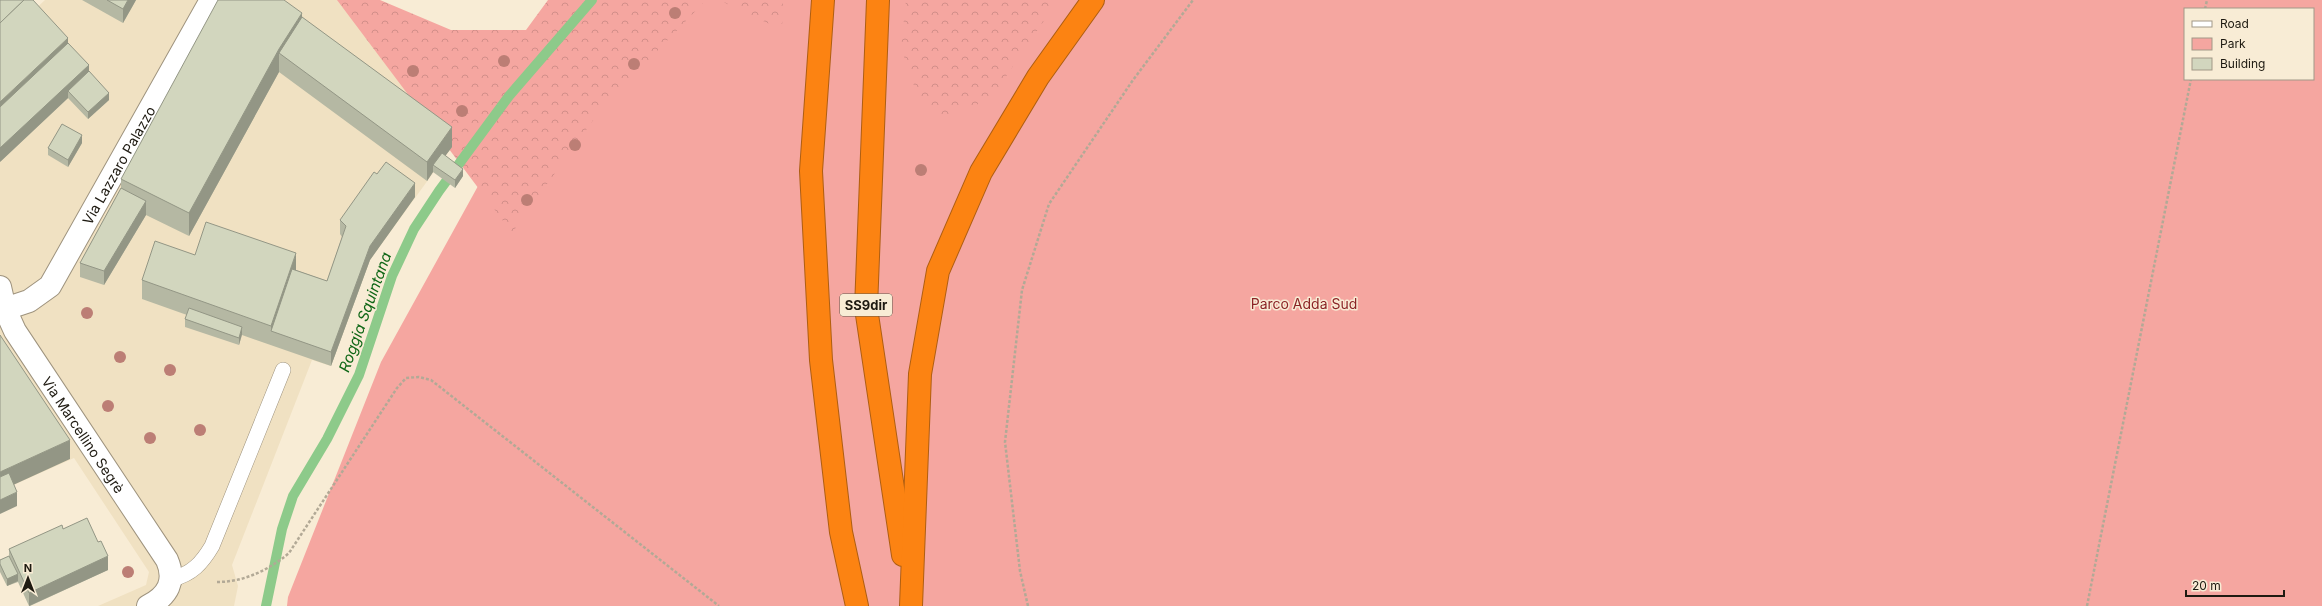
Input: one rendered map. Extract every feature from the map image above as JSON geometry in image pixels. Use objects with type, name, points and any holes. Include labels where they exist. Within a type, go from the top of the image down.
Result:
[{"type":"highway","points":[[823,0],[811,171],[820,345],[841,532],[857,606]]},
{"type":"highway","name":"SS9dir","points":[[878,0],[866,308],[911,606]]},
{"type":"highway","points":[[911,606],[920,374],[938,271],[981,172],[1038,77],[1093,0]]},
{"type":"street","name":"Via Lazzaro Palazzo","points":[[5,309],[29,301],[50,286],[211,0]]},
{"type":"street","name":"Via Marcellino Segrè","points":[[0,287],[5,309],[16,331],[179,577]]},
{"type":"street","points":[[148,606],[161,599],[179,577]]},
{"type":"lane","points":[[179,577],[205,558],[212,546],[283,370]]},
{"type":"path","points":[[1028,606],[1020,571],[1005,442],[1022,290],[1049,204],[1133,80],[1193,0]]},
{"type":"path","points":[[2087,606],[2191,80]]},
{"type":"path","points":[[179,577],[204,582],[220,582],[244,578],[264,571],[281,560],[289,553],[397,388],[406,378],[419,377],[431,380],[719,606]]},
{"type":"shaded area","points":[[45,0],[338,0],[452,147],[370,260],[331,366],[312,360],[232,565],[238,586],[234,606],[98,606],[146,585],[149,572],[74,458],[0,491],[0,42]]},
{"type":"green space","points":[[337,0],[380,0],[451,30],[526,30],[548,0],[706,0],[599,112],[512,233]]},
{"type":"green space","name":"Parco Adda Sud","points":[[630,0],[2322,0],[2322,606],[287,606],[288,597],[381,362],[521,108]]},
{"type":"green space","points":[[719,0],[783,0],[782,30]]},
{"type":"green space","points":[[906,0],[1058,0],[990,100],[944,116],[919,100],[901,48]]},
{"type":"building","points":[[0,0],[24,0],[0,23]]},
{"type":"building","points":[[24,0],[33,0],[68,38],[0,102],[0,23]]},
{"type":"building","points":[[107,0],[128,0],[123,9]]},
{"type":"building","points":[[218,0],[284,0],[302,13],[279,49],[189,213],[121,179]]},
{"type":"building","points":[[302,17],[452,127],[427,162],[279,53]]},
{"type":"building","points":[[68,43],[89,65],[0,148],[0,107]]},
{"type":"building","points":[[89,71],[109,93],[88,112],[68,91]]},
{"type":"building","points":[[62,124],[82,135],[68,160],[48,148]]},
{"type":"building","points":[[442,153],[463,169],[455,180],[433,165]]},
{"type":"building","points":[[386,162],[415,183],[370,246],[331,352],[271,331],[292,269],[327,281],[346,226],[340,220],[374,172],[377,174]]},
{"type":"building","points":[[121,188],[146,201],[104,271],[80,263]]},
{"type":"building","points":[[206,222],[296,253],[271,326],[142,280],[155,241],[195,255]]},
{"type":"building","points":[[189,308],[242,327],[239,338],[185,319]]},
{"type":"building","points":[[0,335],[70,440],[0,472]]},
{"type":"building","points":[[9,473],[17,492],[0,500],[0,477]]},
{"type":"building","points":[[87,518],[98,542],[101,541],[108,556],[29,593],[9,549],[62,525],[63,529]]},
{"type":"building","points":[[9,556],[18,574],[7,579],[0,564],[0,560]]},
{"type":"waterway","name":"Roggia Squintana","points":[[266,606],[282,529],[293,496],[327,439],[359,375],[392,276],[414,229],[439,191],[509,96],[592,0]]}]
